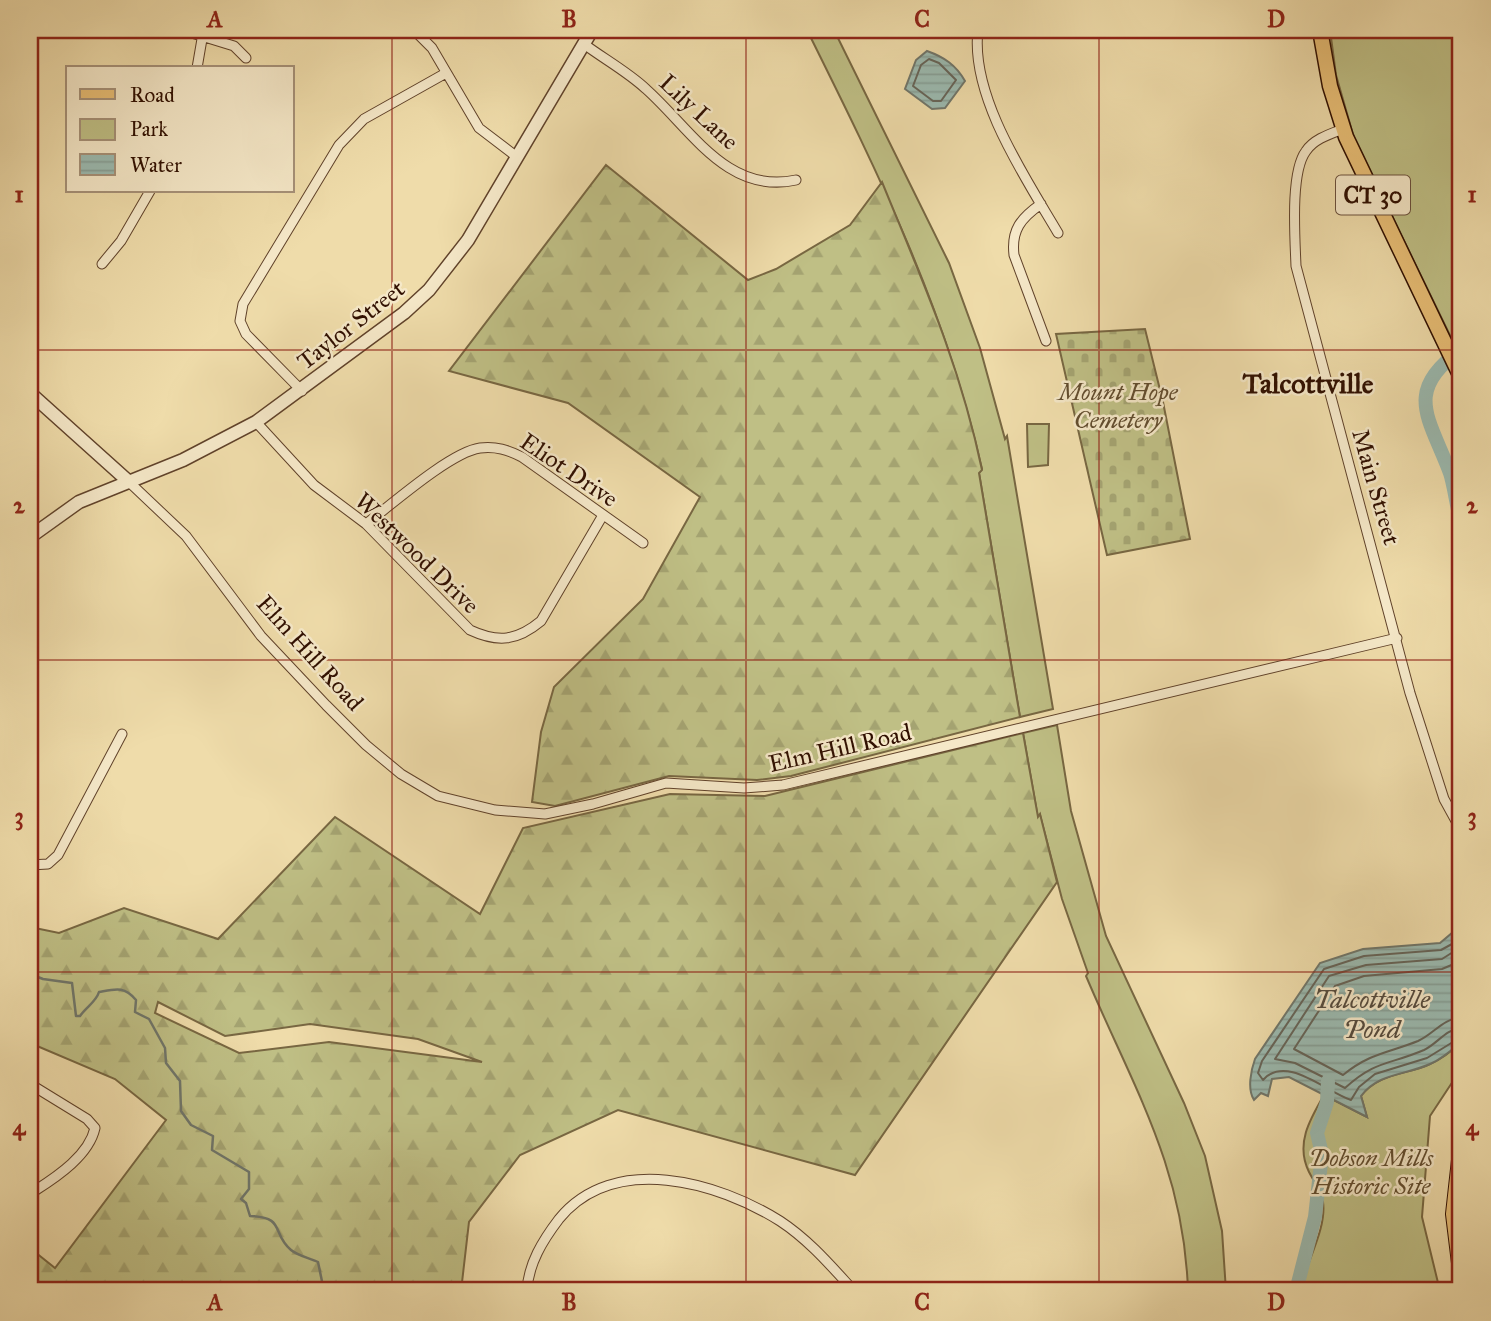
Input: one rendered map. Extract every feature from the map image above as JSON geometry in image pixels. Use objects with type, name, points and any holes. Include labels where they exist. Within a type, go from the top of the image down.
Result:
[{"type":"highway","points":[[1461,1160],[1455,1214],[1461,1264]]},
{"type":"main road","name":"CT 30","points":[[1320,30],[1325,63],[1343,129],[1461,377]]},
{"type":"street","points":[[182,30],[202,39],[234,46],[246,58]]},
{"type":"street","points":[[414,30],[432,48],[479,128],[517,157]]},
{"type":"street","name":"Taylor Street","points":[[30,537],[79,502],[183,460],[256,422],[365,344],[429,290],[468,240],[592,30]]},
{"type":"street","points":[[978,30],[978,69],[986,96],[1058,233]]},
{"type":"street","points":[[197,66],[202,39]]},
{"type":"street","name":"Lily Lane","points":[[584,44],[645,87],[702,146],[746,178],[775,183],[796,180]]},
{"type":"street","points":[[302,391],[246,334],[240,321],[243,304],[339,145],[364,119],[446,73]]},
{"type":"street","name":"Main Street","points":[[1343,129],[1323,137],[1303,154],[1299,167],[1295,219],[1296,266],[1410,693],[1444,799],[1461,830]]},
{"type":"street","points":[[102,264],[121,242],[149,192]]},
{"type":"street","points":[[1041,204],[1017,226],[1013,241],[1014,256],[1046,341]]},
{"type":"street","name":"Elm Hill Road","points":[[30,393],[186,536],[261,636],[366,745],[401,774],[438,796],[495,810],[545,814],[568,811],[667,783],[744,788],[783,785],[1397,638]]},
{"type":"street","name":"Westwood Drive","points":[[256,422],[314,485],[366,524],[470,630],[490,639],[506,640],[525,634],[541,621],[603,515]]},
{"type":"street","name":"Eliot Drive","points":[[366,524],[458,455],[478,448],[500,447],[522,457],[643,543]]},
{"type":"street","points":[[30,865],[48,864],[58,855],[122,734]]},
{"type":"street","points":[[30,1084],[87,1119],[95,1128],[93,1136],[62,1174],[36,1190]]},
{"type":"street","points":[[527,1291],[533,1261],[548,1233],[579,1199],[605,1187],[652,1179],[729,1194],[772,1217],[804,1238],[854,1291]]},
{"type":"green space","points":[[807,30],[834,30],[949,263],[980,348],[1005,439],[1007,436],[1053,709],[1020,717],[979,473],[982,469],[950,354],[930,298],[885,191]]},
{"type":"green space","points":[[1330,30],[1461,30],[1461,358],[1354,138],[1336,75]]},
{"type":"green space","points":[[606,165],[748,280],[776,269],[850,225],[882,182],[939,323],[973,431],[982,470],[979,473],[1020,717],[791,776],[757,780],[669,776],[555,806],[532,802],[541,732],[554,687],[643,599],[700,497],[568,403],[449,371]]},
{"type":"green space","name":"Mount Hope Cemetery","points":[[1145,329],[1163,402],[1190,539],[1107,555],[1056,334]]},
{"type":"green space","points":[[1027,424],[1049,424],[1048,465],[1028,467]]},
{"type":"green space","points":[[1057,725],[1071,811],[1106,936],[1184,1103],[1205,1156],[1222,1231],[1226,1291],[1188,1291],[1177,1205],[1166,1166],[1138,1092],[1086,976],[1088,973],[1062,899],[1040,815],[1038,818],[1023,733]]},
{"type":"green space","points":[[1023,733],[1038,817],[1040,814],[1057,882],[855,1175],[618,1110],[520,1155],[469,1222],[461,1291],[30,1291],[30,1248],[55,1268],[166,1120],[115,1079],[30,1043],[30,927],[59,933],[124,908],[218,939],[335,817],[480,914],[523,828],[670,794],[765,796]],"holes":[[[158,1002],[225,1036],[310,1024],[418,1039],[482,1062],[329,1042],[239,1053],[155,1013]]]},
{"type":"green space","name":"Dobson Mills Historic Site","points":[[1461,1042],[1461,1069],[1430,1116],[1422,1217],[1440,1291],[1300,1291],[1319,1235],[1323,1212],[1321,1194],[1305,1162],[1304,1142],[1309,1123],[1324,1095],[1367,1117],[1361,1096],[1368,1088],[1384,1079],[1434,1062]]},
{"type":"water","points":[[927,51],[949,62],[965,81],[945,108],[932,109],[905,89],[916,60]]},
{"type":"water","name":"Talcottville Pond","points":[[1461,916],[1461,1042],[1434,1062],[1384,1079],[1368,1088],[1361,1096],[1367,1117],[1289,1077],[1272,1079],[1268,1096],[1261,1093],[1254,1100],[1250,1085],[1255,1059],[1320,963],[1363,949],[1440,943],[1453,932]]},
{"type":"waterway","points":[[1461,350],[1443,365],[1432,379],[1426,393],[1429,421],[1450,473],[1461,521]]},
{"type":"waterway","points":[[30,974],[43,979],[72,983],[76,1016],[80,1016],[99,992],[119,990],[128,992],[136,1000],[135,1012],[149,1019],[165,1048],[166,1063],[180,1081],[181,1111],[191,1125],[213,1136],[212,1150],[249,1172],[249,1189],[241,1199],[246,1203],[250,1216],[269,1219],[291,1250],[318,1262],[324,1291]]},
{"type":"waterway","points":[[1296,1291],[1315,1217],[1322,1154],[1317,1133],[1327,1102],[1328,1081]]},
{"type":"district","name":"Talcottville","points":[[1308,383]]}]
